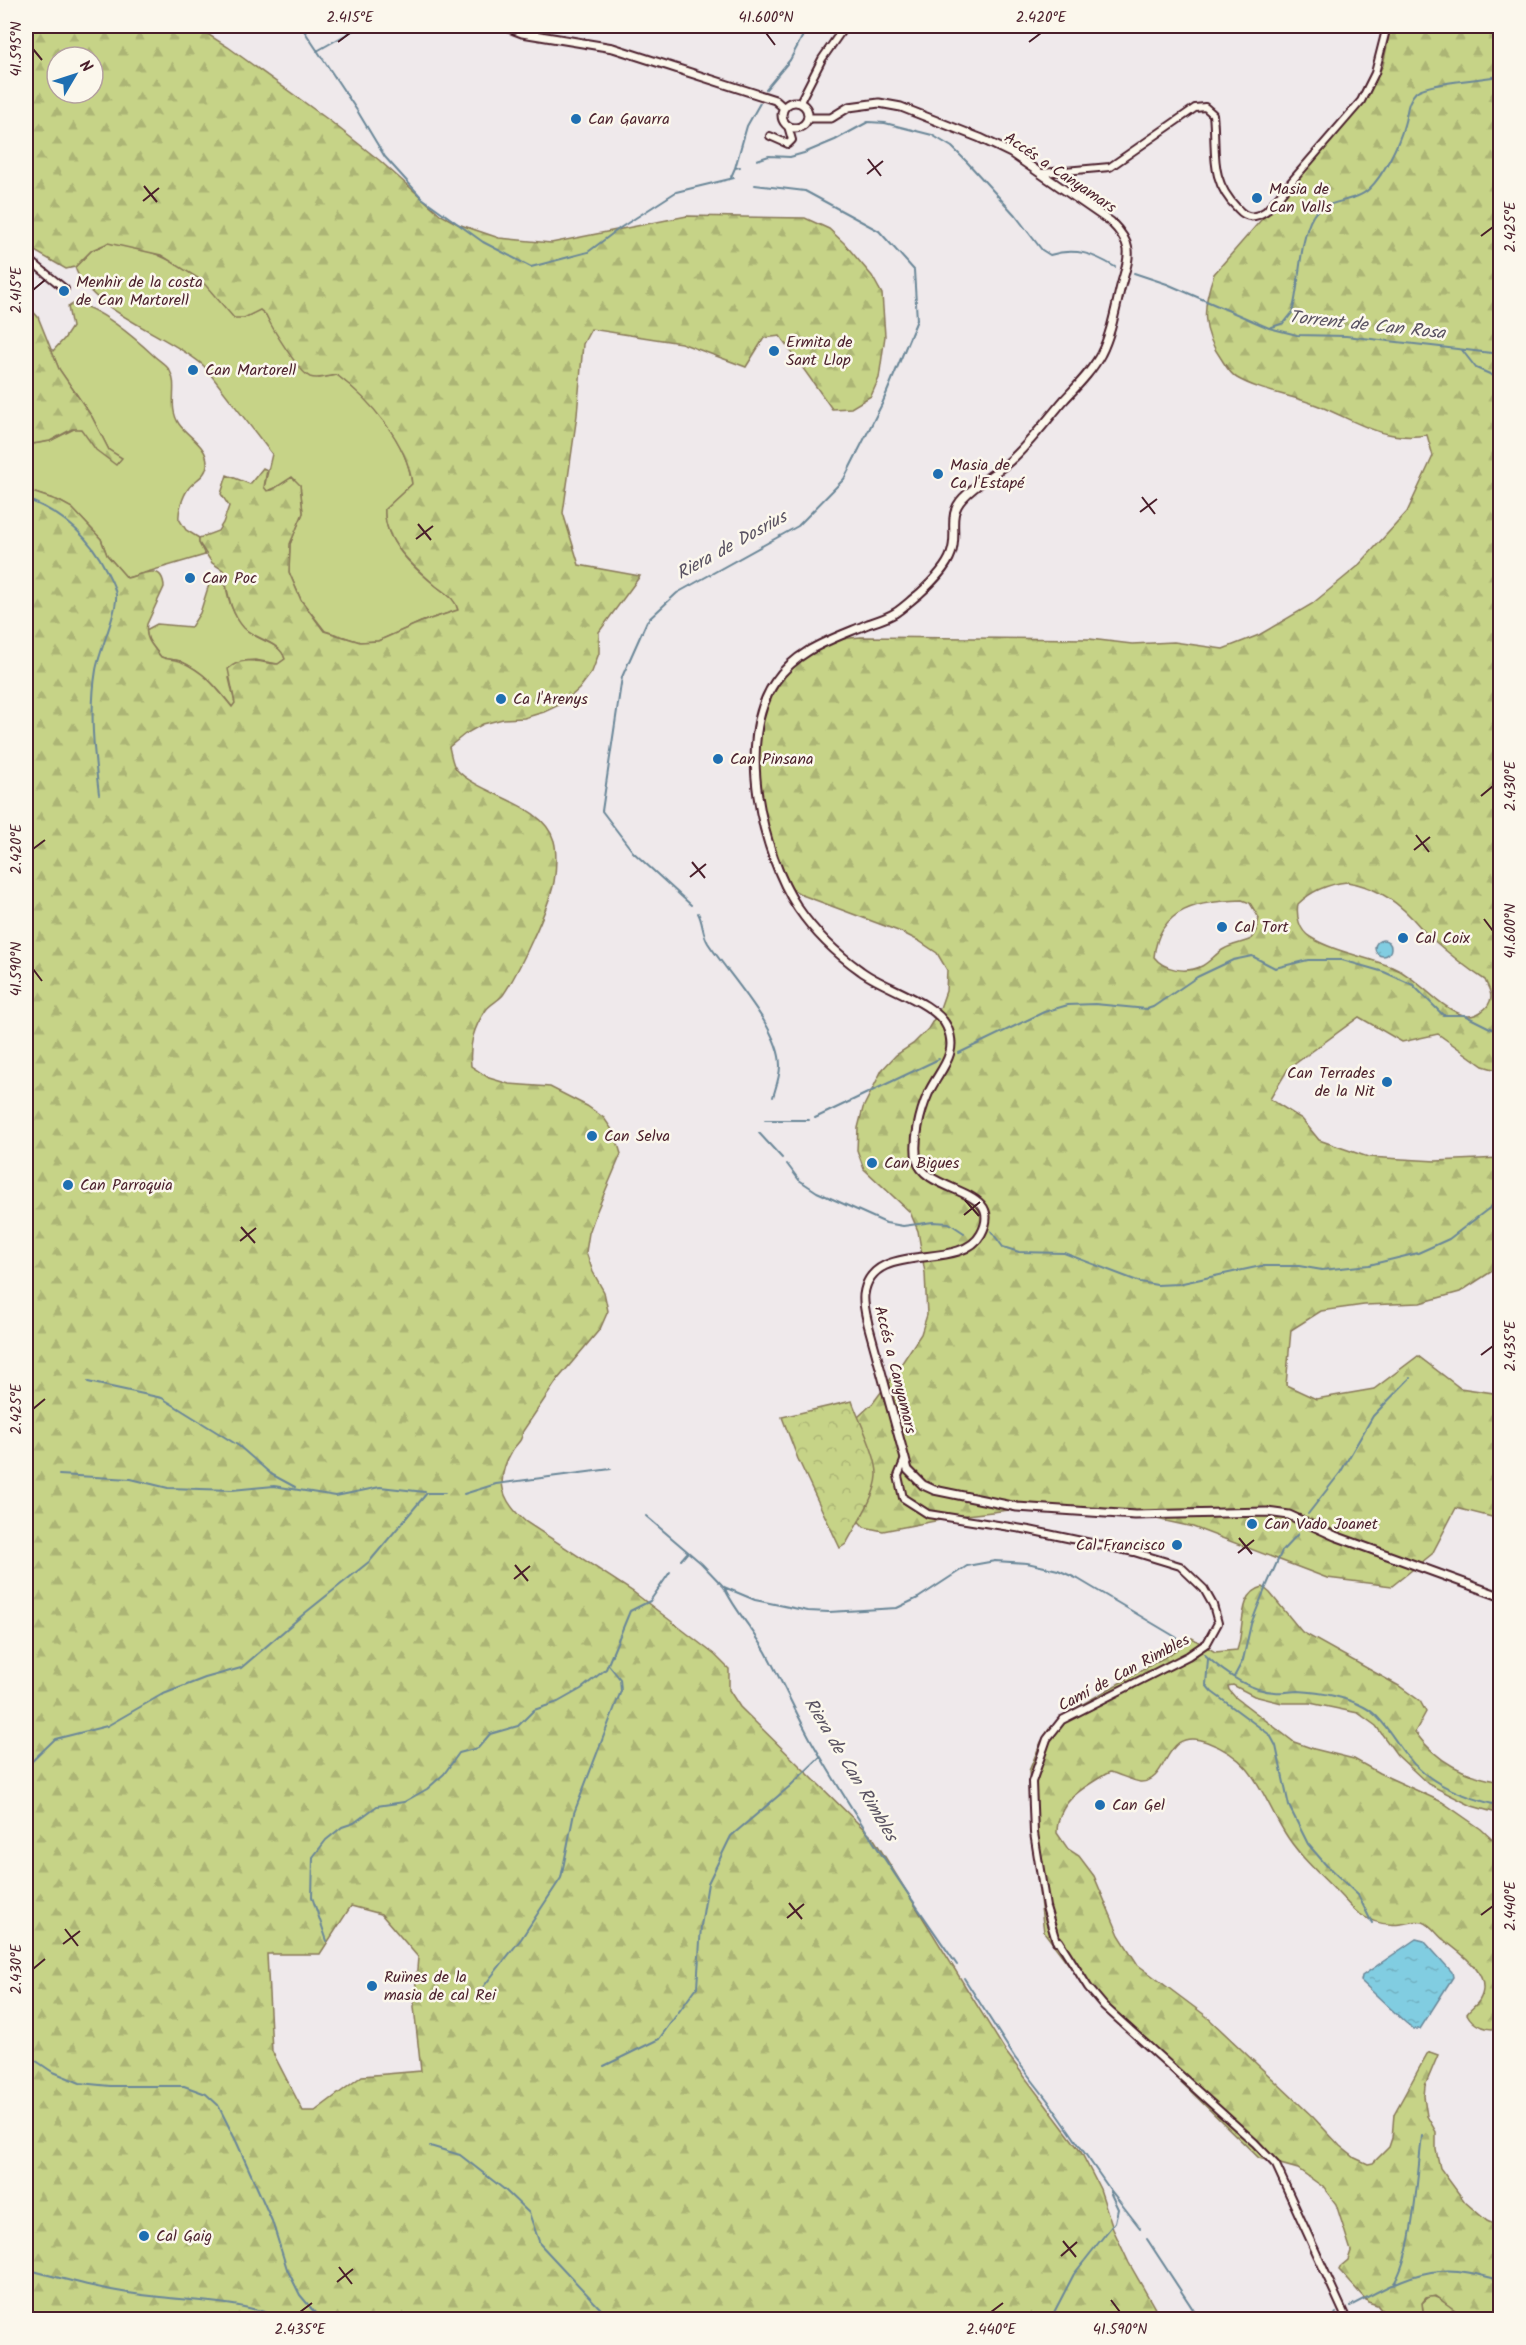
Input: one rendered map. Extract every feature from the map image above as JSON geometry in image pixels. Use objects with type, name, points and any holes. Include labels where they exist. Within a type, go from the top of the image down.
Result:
[{"type":"street","points":[[504,26],[522,33],[613,48],[776,100],[784,108]]},
{"type":"street","points":[[800,102],[822,58],[845,26]]},
{"type":"street","points":[[1041,173],[1110,167],[1195,108],[1205,107],[1213,114],[1218,182],[1224,194],[1240,212],[1250,218],[1257,217],[1266,211],[1361,101],[1375,73],[1387,26]]},
{"type":"street","points":[[770,136],[788,144],[792,140],[788,126],[782,118],[784,108],[791,102],[800,102],[807,109],[808,118],[801,126],[788,126]]},
{"type":"street","name":"Accés a Canyamars","points":[[808,118],[831,118],[849,107],[879,104],[901,107],[980,138],[1011,153],[1111,222],[1125,236],[1129,252],[1108,338],[1100,357],[1020,451],[997,472],[964,496],[954,510],[955,537],[951,556],[941,570],[921,592],[894,614],[812,647],[794,660],[774,683],[761,710],[757,734],[756,778],[765,831],[778,869],[798,908],[827,944],[864,974],[901,992],[937,1014],[948,1028],[951,1047],[946,1067],[926,1097],[916,1147],[918,1161],[928,1177],[975,1198],[985,1215],[983,1231],[976,1242],[952,1252],[888,1264],[875,1272],[864,1293],[868,1324],[904,1461],[914,1478],[934,1490],[1017,1507],[1135,1515],[1267,1512],[1289,1515],[1335,1536],[1500,1596]]},
{"type":"street","points":[[26,257],[65,289]]},
{"type":"street","name":"Camí de Can Rimbles","points":[[904,1461],[898,1476],[903,1498],[928,1514],[1029,1530],[1158,1558],[1180,1566],[1204,1589],[1213,1605],[1218,1623],[1207,1643],[1188,1656],[1062,1720],[1047,1739],[1032,1782],[1034,1833],[1046,1907],[1056,1941],[1059,1941],[1088,1988],[1104,2006],[1239,2128],[1276,2165],[1347,2319]]},
{"type":"green space","points":[[26,26],[195,26],[228,47],[330,121],[379,160],[441,215],[458,224],[499,238],[551,243],[687,216],[805,218],[829,229],[844,243],[872,276],[882,294],[885,336],[879,378],[871,396],[851,408],[832,409],[780,336],[764,338],[746,367],[681,343],[591,329],[583,344],[577,415],[563,513],[579,565],[640,576],[599,632],[599,653],[592,672],[579,689],[563,703],[544,712],[524,718],[503,719],[483,724],[465,734],[449,747],[456,769],[480,786],[538,818],[548,828],[556,850],[554,882],[546,907],[517,972],[501,997],[488,1008],[478,1023],[471,1044],[471,1066],[489,1078],[509,1084],[550,1087],[587,1106],[604,1118],[615,1134],[621,1154],[596,1213],[589,1233],[586,1252],[593,1272],[604,1292],[608,1311],[600,1329],[558,1379],[523,1431],[520,1441],[506,1462],[502,1481],[503,1490],[511,1506],[526,1522],[632,1591],[715,1655],[729,1669],[729,1690],[740,1707],[874,1839],[1006,2052],[1081,2152],[1100,2189],[1113,2229],[1129,2263],[1161,2319],[26,2319],[26,490],[72,508],[101,539],[107,555],[127,578],[150,572],[160,575],[164,587],[146,629],[150,642],[161,657],[180,661],[203,675],[232,707],[235,703],[228,669],[240,662],[258,661],[278,664],[285,659],[273,644],[244,628],[235,615],[223,570],[212,563],[199,543],[199,538],[218,531],[223,523],[229,506],[221,494],[227,475],[250,484],[263,468],[267,470],[264,487],[267,491],[292,477],[300,485],[303,513],[290,544],[289,572],[301,600],[324,631],[360,642],[378,641],[421,622],[458,610],[450,596],[427,579],[410,562],[389,532],[385,509],[412,484],[409,469],[395,438],[362,396],[337,375],[310,377],[292,358],[266,315],[260,310],[244,318],[234,318],[201,280],[161,255],[108,243],[92,250],[75,267],[66,269],[26,246]],"holes":[[[351,1906],[381,1914],[418,1957],[414,2007],[421,2071],[362,2076],[315,2111],[303,2111],[272,2051],[267,1954],[320,1954]]]},
{"type":"green space","points":[[1391,26],[1500,26],[1500,1071],[1483,1066],[1438,1034],[1402,1042],[1359,1017],[1288,1069],[1270,1099],[1302,1119],[1319,1140],[1368,1157],[1436,1161],[1500,1158],[1500,1266],[1460,1292],[1420,1303],[1364,1305],[1321,1311],[1291,1330],[1286,1385],[1316,1399],[1374,1389],[1418,1356],[1460,1388],[1500,1394],[1500,1519],[1456,1508],[1432,1554],[1392,1586],[1327,1578],[1193,1527],[1152,1518],[1028,1508],[966,1515],[883,1531],[864,1527],[850,1512],[845,1434],[873,1403],[898,1369],[921,1334],[927,1315],[925,1273],[918,1231],[910,1212],[864,1169],[857,1150],[858,1128],[863,1108],[882,1070],[896,1055],[913,1044],[928,1029],[939,1011],[946,991],[947,970],[937,953],[919,941],[802,895],[785,885],[774,867],[763,827],[758,764],[762,701],[771,683],[784,667],[801,654],[840,639],[861,637],[1090,639],[1132,644],[1174,642],[1223,649],[1259,635],[1312,604],[1357,567],[1407,512],[1433,456],[1427,435],[1397,436],[1384,433],[1309,402],[1256,387],[1237,378],[1227,367],[1210,339],[1206,308],[1214,274],[1364,102],[1383,65]],"holes":[[[1347,882],[1374,890],[1390,899],[1443,949],[1485,980],[1491,997],[1485,1009],[1472,1016],[1453,1011],[1402,972],[1329,946],[1306,934],[1299,922],[1298,904],[1321,889]],[[1242,900],[1250,903],[1259,918],[1257,929],[1251,939],[1227,947],[1205,964],[1189,970],[1169,968],[1154,957],[1157,940],[1173,917],[1197,905]]]},
{"type":"green space","points":[[108,243],[149,251],[167,259],[199,279],[244,318],[259,309],[266,315],[296,362],[319,378],[337,375],[374,409],[403,452],[412,484],[385,509],[386,523],[391,537],[409,562],[456,601],[458,610],[421,622],[378,641],[360,642],[325,631],[301,600],[289,572],[290,544],[303,513],[300,485],[278,487],[267,491],[264,488],[272,454],[204,366],[190,355],[113,309],[83,282],[75,267],[92,250]]},
{"type":"green space","points":[[26,304],[38,317],[59,369],[92,417],[109,450],[122,458],[116,465],[96,450],[81,429],[72,429],[50,441],[26,445]]},
{"type":"green space","points":[[73,304],[93,310],[116,324],[170,371],[174,383],[173,403],[176,417],[183,429],[201,447],[206,458],[205,472],[186,492],[179,516],[186,530],[199,538],[205,555],[127,578],[107,555],[101,539],[72,508],[26,490],[26,445],[50,441],[76,428],[81,429],[109,450],[92,417],[59,369],[52,352],[72,327],[68,307]]},
{"type":"green space","points":[[224,575],[228,598],[242,625],[253,635],[279,649],[285,659],[278,664],[255,660],[241,661],[229,678],[235,703],[233,708],[216,687],[196,670],[180,661],[161,657],[148,640],[146,630],[157,624],[191,627],[200,613],[210,581]]},
{"type":"green space","points":[[852,1401],[871,1449],[877,1476],[865,1510],[846,1544],[840,1548],[798,1459],[782,1417]]},
{"type":"green space","points":[[1263,1587],[1302,1632],[1399,1686],[1420,1701],[1426,1712],[1415,1732],[1433,1752],[1463,1771],[1500,1782],[1500,1814],[1472,1806],[1428,1784],[1397,1755],[1376,1726],[1358,1713],[1310,1703],[1282,1703],[1254,1696],[1233,1685],[1228,1686],[1235,1697],[1294,1742],[1354,1759],[1442,1802],[1481,1829],[1500,1847],[1500,2028],[1481,2027],[1467,2014],[1479,2001],[1483,1991],[1483,1982],[1474,1966],[1423,1922],[1384,1924],[1368,1919],[1355,1911],[1297,1849],[1247,1768],[1223,1749],[1192,1739],[1181,1741],[1150,1780],[1140,1782],[1110,1772],[1080,1791],[1066,1804],[1058,1822],[1057,1833],[1068,1849],[1079,1856],[1094,1876],[1119,1935],[1138,1965],[1206,2016],[1355,2158],[1368,2164],[1373,2163],[1389,2147],[1394,2114],[1427,2054],[1430,2052],[1438,2055],[1425,2086],[1427,2116],[1436,2132],[1436,2150],[1440,2168],[1465,2202],[1487,2221],[1500,2227],[1500,2319],[1463,2319],[1455,2310],[1435,2296],[1426,2298],[1422,2303],[1424,2319],[1389,2319],[1377,2305],[1368,2302],[1339,2270],[1348,2260],[1351,2251],[1336,2204],[1323,2187],[1298,2169],[1259,2158],[1092,1995],[1044,1932],[1034,1850],[1029,1771],[1049,1729],[1074,1709],[1170,1654],[1192,1638],[1215,1652],[1237,1650],[1245,1604],[1255,1591]]},
{"type":"green space","points":[[1430,2296],[1444,2301],[1463,2319],[1424,2319],[1422,2303]]},
{"type":"water","points":[[1383,940],[1389,942],[1391,948],[1389,954],[1383,956],[1377,954],[1375,948],[1377,942]]},
{"type":"water","points":[[1416,1939],[1424,1941],[1452,1972],[1453,1977],[1420,2029],[1414,2029],[1406,2023],[1361,1981],[1362,1976]]},
{"type":"waterway","name":"Riera de Dosrius","points":[[301,26],[385,157],[422,198],[483,242],[531,267],[588,252],[620,228],[676,192],[734,178]]},
{"type":"waterway","points":[[317,51],[361,26]]},
{"type":"waterway","points":[[766,89],[790,60],[808,26]]},
{"type":"waterway","points":[[1269,328],[1284,323],[1292,313],[1302,250],[1313,216],[1324,207],[1363,194],[1374,183],[1385,168],[1402,133],[1409,104],[1416,92],[1431,86],[1500,76]]},
{"type":"waterway","points":[[735,168],[747,126],[760,103]]},
{"type":"waterway","name":"Torrent de Can Rosa","points":[[757,160],[769,156],[790,157],[804,153],[835,140],[868,122],[885,123],[932,135],[952,147],[967,162],[1015,215],[1042,250],[1050,255],[1068,252],[1084,253],[1115,267]]},
{"type":"waterway","name":"Torrent de Can Rosa","points":[[731,177],[735,168],[740,167]]},
{"type":"waterway","name":"Riera de Dosrius","points":[[691,905],[633,852],[602,811],[622,677],[647,621],[677,593],[798,526],[844,479],[882,404],[917,320],[914,270],[879,231],[805,191],[755,185]]},
{"type":"waterway","name":"Torrent de Can Rosa","points":[[1134,273],[1167,284],[1269,328],[1297,335],[1346,336],[1500,354]]},
{"type":"waterway","points":[[1462,350],[1476,368],[1492,375],[1500,382]]},
{"type":"waterway","points":[[26,499],[63,518],[83,536],[99,557],[115,592],[114,611],[98,662],[94,685],[93,732],[99,794]]},
{"type":"waterway","points":[[698,913],[708,943],[752,1002],[772,1035],[778,1051],[780,1066],[773,1097]]},
{"type":"waterway","points":[[959,1053],[1044,1012],[1068,1005],[1095,1004],[1147,1009],[1197,977],[1233,960],[1252,956],[1275,968],[1308,960],[1342,960],[1384,972],[1413,985],[1443,1015],[1464,1015],[1500,1033]]},
{"type":"waterway","points":[[815,1118],[939,1059]]},
{"type":"waterway","points":[[765,1120],[809,1120]]},
{"type":"waterway","points":[[759,1133],[782,1158]]},
{"type":"waterway","points":[[787,1164],[799,1180],[817,1192],[886,1223],[903,1226],[933,1222],[949,1223],[964,1233]]},
{"type":"waterway","points":[[991,1231],[1003,1247],[1019,1252],[1064,1253],[1140,1282],[1157,1285],[1178,1284],[1261,1266],[1299,1266],[1322,1270],[1369,1265],[1418,1253],[1449,1239],[1496,1203]]},
{"type":"waterway","points":[[1308,1514],[1340,1473],[1373,1416],[1410,1378]]},
{"type":"waterway","points":[[88,1382],[162,1398],[239,1446],[271,1474],[295,1487]]},
{"type":"waterway","points":[[464,1494],[496,1484],[611,1469]]},
{"type":"waterway","points":[[59,1475],[131,1479],[168,1488],[232,1490],[274,1486],[336,1496],[380,1487],[425,1492]]},
{"type":"waterway","points":[[26,1767],[55,1739],[107,1726],[161,1695],[205,1678],[241,1668],[370,1561],[427,1493],[445,1493]]},
{"type":"waterway","points":[[646,1516],[701,1563],[724,1587],[755,1600],[808,1611],[897,1608],[918,1598],[967,1566],[995,1561],[1027,1563],[1058,1570],[1078,1579],[1184,1642]]},
{"type":"waterway","points":[[1234,1677],[1243,1660],[1251,1624],[1282,1551],[1298,1534]]},
{"type":"waterway","points":[[681,1560],[687,1553]]},
{"type":"waterway","points":[[327,1941],[312,1897],[313,1857],[326,1840],[342,1827],[354,1823],[377,1806],[404,1802],[427,1789],[444,1774],[459,1753],[478,1748],[490,1734],[518,1726],[534,1710],[558,1702],[581,1689],[606,1669],[630,1611],[650,1601],[670,1572]]},
{"type":"waterway","name":"Riera de Can Rimbles","points":[[724,1587],[766,1652],[812,1742],[846,1799],[957,1965]]},
{"type":"waterway","points":[[1204,1654],[1219,1667],[1255,1688],[1275,1692],[1298,1691],[1323,1694],[1349,1700],[1364,1707],[1382,1722],[1406,1755],[1425,1774],[1461,1794],[1500,1806]]},
{"type":"waterway","points":[[1208,1659],[1206,1685],[1212,1692],[1270,1735],[1276,1746],[1289,1806],[1308,1844],[1326,1865],[1358,1895],[1372,1923]]},
{"type":"waterway","points":[[476,1996],[521,1939],[561,1878],[574,1813],[621,1691],[620,1679],[608,1664]]},
{"type":"waterway","points":[[604,2066],[659,2039],[697,1987],[701,1926],[708,1883],[731,1836],[820,1757]]},
{"type":"waterway","name":"Riera de Can Rimbles","points":[[964,1978],[1015,2058],[1140,2228]]},
{"type":"waterway","points":[[26,2054],[51,2071],[80,2083],[110,2086],[184,2086],[206,2094],[218,2105],[237,2143],[272,2221],[287,2269],[300,2295],[321,2320]]},
{"type":"waterway","points":[[1393,2285],[1406,2254],[1410,2235],[1422,2136]]},
{"type":"waterway","points":[[430,2146],[460,2155],[505,2190],[529,2213],[540,2244],[611,2320]]},
{"type":"waterway","points":[[1050,2320],[1074,2274],[1115,2222],[1118,2209],[1110,2192]]},
{"type":"waterway","name":"Riera de Can Rimbles","points":[[1147,2239],[1200,2320]]},
{"type":"waterway","points":[[26,2269],[126,2293],[240,2306],[286,2320]]},
{"type":"waterway","points":[[1350,2306],[1416,2275],[1448,2271],[1478,2274],[1500,2280]]},
{"type":"waterway","points":[[1331,2320],[1336,2313]]},
{"type":"place","name":"Can Gavarra","points":[[576,119]]},
{"type":"place","name":"Masia de Can Valls","points":[[1257,198]]},
{"type":"place","name":"Menhir de la costa de Can Martorell","points":[[64,291]]},
{"type":"place","name":"Ermita de Sant Llop","points":[[774,351]]},
{"type":"place","name":"Can Martorell","points":[[193,370]]},
{"type":"place","name":"Masia de Ca l'Estapé","points":[[938,474]]},
{"type":"place","name":"Can Poc","points":[[190,578]]},
{"type":"place","name":"Ca l'Arenys","points":[[501,699]]},
{"type":"place","name":"Can Pinsana","points":[[718,759]]},
{"type":"place","name":"Cal Tort","points":[[1222,927]]},
{"type":"place","name":"Cal Coix","points":[[1403,938]]},
{"type":"place","name":"Can Terrades de la Nit","points":[[1387,1082]]},
{"type":"place","name":"Can Selva","points":[[592,1136]]},
{"type":"place","name":"Can Bigues","points":[[872,1163]]},
{"type":"place","name":"Can Parroquia","points":[[68,1185]]},
{"type":"place","name":"Can Vado Joanet","points":[[1252,1524]]},
{"type":"place","name":"Cal Francisco","points":[[1177,1545]]},
{"type":"place","name":"Can Gel","points":[[1100,1805]]},
{"type":"place","name":"Ruïnes de la masia de cal Rei","points":[[372,1986]]},
{"type":"place","name":"Cal Gaig","points":[[144,2236]]}]
